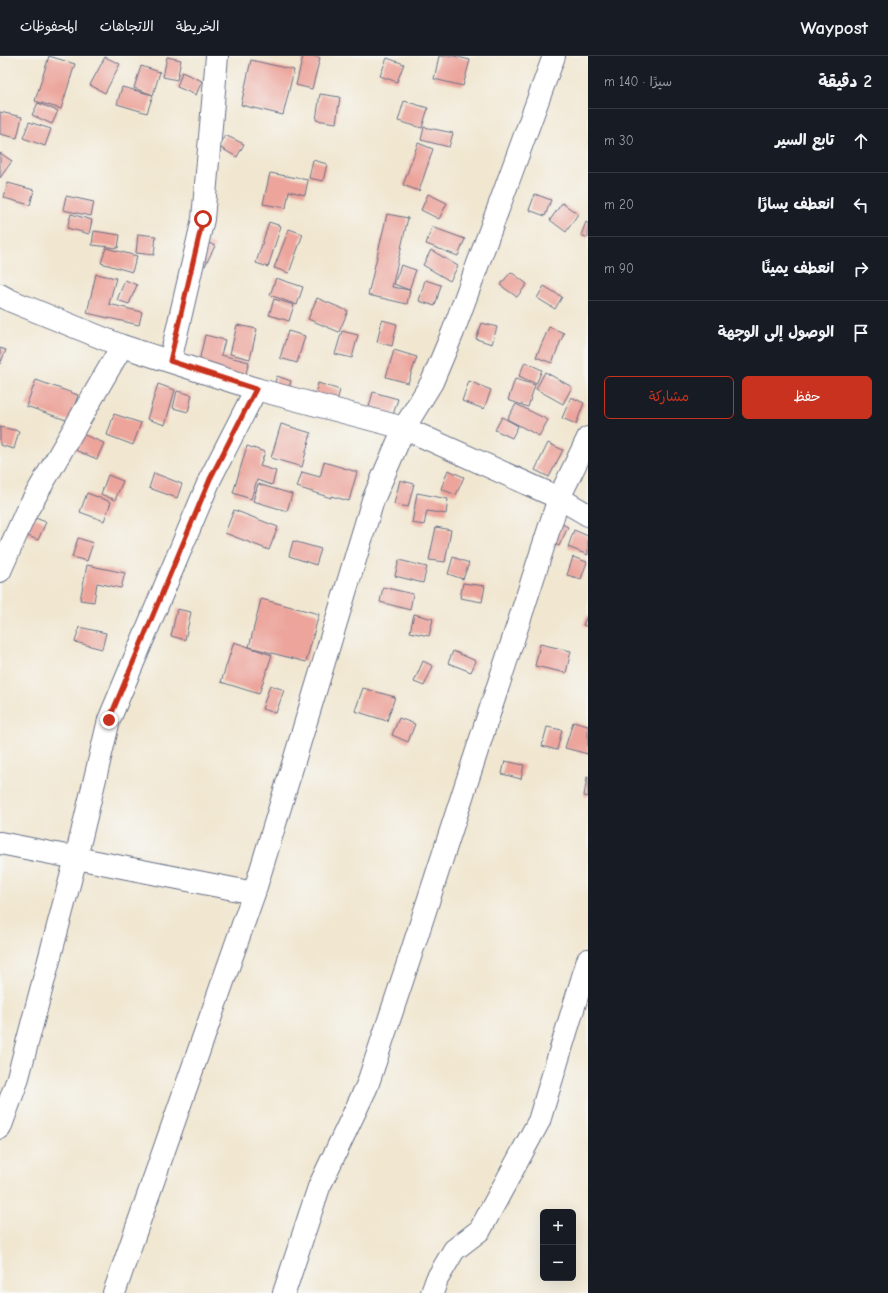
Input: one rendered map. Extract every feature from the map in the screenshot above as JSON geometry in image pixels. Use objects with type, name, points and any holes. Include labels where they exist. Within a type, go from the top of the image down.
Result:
[{"type":"street","points":[[170,361],[203,219],[217,56]]},
{"type":"street","points":[[114,1293],[254,893],[373,500],[404,428],[432,382],[453,332],[554,56]]},
{"type":"street","points":[[0,295],[122,346],[256,389],[404,428],[559,498],[588,515]]},
{"type":"street","points":[[0,571],[26,512],[122,346]]},
{"type":"street","points":[[0,1128],[17,1081],[76,858],[109,720],[210,479],[256,389]]},
{"type":"street","points":[[284,1293],[319,1186],[370,1078],[559,498],[588,438]]},
{"type":"street","points":[[0,843],[254,893]]},
{"type":"street","points":[[432,1293],[437,1279],[454,1250],[480,1230],[539,1121],[580,1012],[588,960]]},
{"type":"building","points":[[49,56],[75,64],[61,109],[35,101]]},
{"type":"building","points":[[303,56],[314,56],[320,58],[312,89],[296,85]]},
{"type":"building","points":[[439,56],[454,56],[470,60],[463,86],[434,79]]},
{"type":"building","points":[[105,57],[120,64],[105,93],[90,85]]},
{"type":"building","points":[[167,57],[181,60],[177,80],[163,77]]},
{"type":"building","points":[[387,58],[404,64],[397,82],[380,76]]},
{"type":"building","points":[[251,60],[294,70],[283,115],[241,105]]},
{"type":"building","points":[[141,66],[160,72],[153,95],[134,88]]},
{"type":"building","points":[[182,72],[202,81],[196,95],[177,87]]},
{"type":"building","points":[[122,87],[153,95],[147,113],[117,104]]},
{"type":"building","points":[[320,94],[340,97],[336,123],[316,120]]},
{"type":"building","points":[[404,101],[428,108],[422,128],[398,121]]},
{"type":"building","points":[[38,103],[58,111],[52,124],[32,115]]},
{"type":"building","points":[[0,112],[22,117],[17,138],[0,134]]},
{"type":"building","points":[[29,122],[51,129],[45,146],[23,138]]},
{"type":"building","points":[[424,127],[453,133],[449,147],[421,140]]},
{"type":"building","points":[[225,135],[244,144],[237,157],[219,147]]},
{"type":"building","points":[[418,143],[433,149],[419,191],[403,185]]},
{"type":"building","points":[[0,153],[12,161],[0,178]]},
{"type":"building","points":[[313,160],[327,164],[323,181],[309,178]]},
{"type":"building","points":[[270,173],[308,180],[305,195],[289,191],[286,208],[263,204]]},
{"type":"building","points":[[8,183],[34,190],[30,205],[4,198]]},
{"type":"building","points":[[428,194],[447,203],[439,219],[421,210]]},
{"type":"building","points":[[535,194],[551,200],[545,216],[529,210]]},
{"type":"building","points":[[66,196],[94,202],[91,216],[63,210]]},
{"type":"building","points":[[562,203],[578,214],[566,232],[550,220]]},
{"type":"building","points":[[71,214],[92,220],[89,234],[67,228]]},
{"type":"building","points":[[387,214],[408,218],[392,287],[410,290],[407,304],[368,295]]},
{"type":"building","points":[[269,222],[281,226],[268,267],[256,263]]},
{"type":"building","points":[[586,222],[588,223],[588,238],[581,235]]},
{"type":"building","points":[[432,227],[465,239],[458,256],[426,244]]},
{"type":"building","points":[[289,229],[303,234],[289,273],[274,268]]},
{"type":"building","points":[[94,231],[120,235],[118,248],[92,245]]},
{"type":"building","points":[[138,234],[156,236],[154,255],[136,253]]},
{"type":"building","points":[[205,241],[215,246],[205,266],[195,261]]},
{"type":"building","points":[[106,248],[137,256],[132,272],[101,263]]},
{"type":"building","points":[[431,250],[458,266],[450,281],[423,265]]},
{"type":"building","points":[[401,265],[416,270],[409,290],[394,284]]},
{"type":"building","points":[[511,272],[527,284],[517,297],[500,285]]},
{"type":"building","points":[[96,274],[116,278],[109,304],[142,312],[139,325],[87,313]]},
{"type":"building","points":[[276,278],[303,287],[297,305],[270,295]]},
{"type":"building","points":[[125,280],[137,285],[129,304],[117,300]]},
{"type":"building","points":[[425,280],[441,285],[435,306],[419,301]]},
{"type":"building","points":[[544,286],[562,297],[555,309],[537,298]]},
{"type":"building","points":[[317,298],[348,311],[339,332],[308,319]]},
{"type":"building","points":[[274,299],[294,305],[289,321],[269,315]]},
{"type":"building","points":[[382,320],[397,324],[392,346],[377,342]]},
{"type":"building","points":[[482,323],[497,327],[492,344],[476,339]]},
{"type":"building","points":[[237,325],[257,329],[250,359],[230,354]]},
{"type":"building","points":[[549,327],[564,333],[552,363],[536,357]]},
{"type":"building","points":[[288,331],[305,336],[297,363],[280,358]]},
{"type":"building","points":[[342,331],[358,335],[352,358],[335,354]]},
{"type":"building","points":[[205,335],[225,340],[221,355],[249,362],[245,377],[198,366]]},
{"type":"building","points":[[0,348],[6,350],[0,364]]},
{"type":"building","points":[[394,350],[417,357],[408,383],[386,377]]},
{"type":"building","points":[[525,362],[542,370],[536,384],[519,376]]},
{"type":"building","points":[[545,372],[572,387],[563,404],[536,389]]},
{"type":"building","points":[[277,376],[291,381],[286,398],[271,393]]},
{"type":"building","points":[[515,379],[535,385],[528,407],[508,400]]},
{"type":"building","points":[[36,380],[78,395],[69,421],[26,406]]},
{"type":"building","points":[[469,381],[491,390],[484,409],[462,401]]},
{"type":"building","points":[[318,383],[340,390],[336,405],[314,398]]},
{"type":"building","points":[[158,384],[175,390],[165,425],[147,419]]},
{"type":"building","points":[[177,391],[192,395],[188,412],[173,408]]},
{"type":"building","points":[[373,392],[398,399],[392,418],[368,411]]},
{"type":"building","points":[[571,397],[584,403],[576,424],[562,418]]},
{"type":"building","points":[[516,404],[548,420],[539,436],[507,419]]},
{"type":"building","points":[[114,414],[141,423],[133,445],[107,435]]},
{"type":"building","points":[[502,417],[518,426],[512,438],[495,430]]},
{"type":"building","points":[[281,424],[311,433],[302,467],[271,458]]},
{"type":"building","points":[[0,427],[19,431],[14,449],[0,445]]},
{"type":"building","points":[[77,432],[104,443],[97,459],[70,448]]},
{"type":"building","points":[[548,443],[563,450],[549,477],[535,470]]},
{"type":"building","points":[[247,446],[265,452],[260,466],[276,471],[272,485],[257,480],[251,499],[233,493]]},
{"type":"building","points":[[324,462],[357,472],[349,501],[331,496],[331,498],[297,487],[302,472],[320,477]]},
{"type":"building","points":[[448,470],[464,477],[456,495],[441,489]]},
{"type":"building","points":[[154,473],[182,484],[177,498],[149,488]]},
{"type":"building","points":[[108,475],[123,481],[115,500],[101,494]]},
{"type":"building","points":[[400,480],[414,484],[408,507],[394,504]]},
{"type":"building","points":[[258,484],[292,494],[287,511],[253,501]]},
{"type":"building","points":[[87,493],[111,502],[104,521],[80,512]]},
{"type":"building","points":[[417,493],[448,499],[446,514],[427,511],[424,525],[412,523]]},
{"type":"building","points":[[234,510],[278,527],[269,550],[225,533]]},
{"type":"building","points":[[30,516],[46,522],[38,540],[23,534]]},
{"type":"building","points":[[554,520],[568,527],[559,546],[545,539]]},
{"type":"building","points":[[436,527],[451,530],[445,562],[429,560]]},
{"type":"building","points":[[574,530],[588,536],[588,555],[568,547]]},
{"type":"building","points":[[78,538],[93,543],[87,561],[72,557]]},
{"type":"building","points":[[293,541],[321,549],[316,565],[289,556]]},
{"type":"building","points":[[453,557],[469,563],[463,579],[448,574]]},
{"type":"building","points":[[573,557],[587,562],[581,579],[567,575]]},
{"type":"building","points":[[399,560],[427,567],[423,583],[395,576]]},
{"type":"building","points":[[87,565],[125,573],[121,588],[97,583],[94,602],[80,600]]},
{"type":"building","points":[[463,583],[485,586],[482,602],[460,598]]},
{"type":"building","points":[[383,587],[413,594],[410,610],[380,602]]},
{"type":"building","points":[[261,599],[319,614],[306,662],[249,647]]},
{"type":"building","points":[[177,609],[191,612],[185,640],[171,636]]},
{"type":"building","points":[[414,614],[433,619],[429,636],[410,632]]},
{"type":"building","points":[[588,614],[588,627],[583,625]]},
{"type":"building","points":[[79,627],[106,633],[102,649],[75,642]]},
{"type":"building","points":[[234,642],[272,655],[259,694],[221,682]]},
{"type":"building","points":[[540,644],[571,651],[566,673],[535,666]]},
{"type":"building","points":[[453,651],[476,661],[471,672],[448,663]]},
{"type":"building","points":[[423,661],[433,666],[424,686],[414,682]]},
{"type":"building","points":[[270,685],[284,690],[276,713],[262,709]]},
{"type":"building","points":[[363,688],[395,697],[387,721],[355,711]]},
{"type":"building","points":[[399,718],[415,724],[408,742],[392,735]]},
{"type":"building","points":[[573,722],[588,726],[588,754],[565,748]]},
{"type":"building","points":[[547,727],[562,730],[557,750],[542,746]]},
{"type":"building","points":[[505,761],[524,765],[521,779],[502,774]]},
{"type":"building","points":[[588,777],[588,797],[584,796]]},
{"type":"route","points":[[109,720],[210,479],[256,389],[170,361],[203,219]]}]
